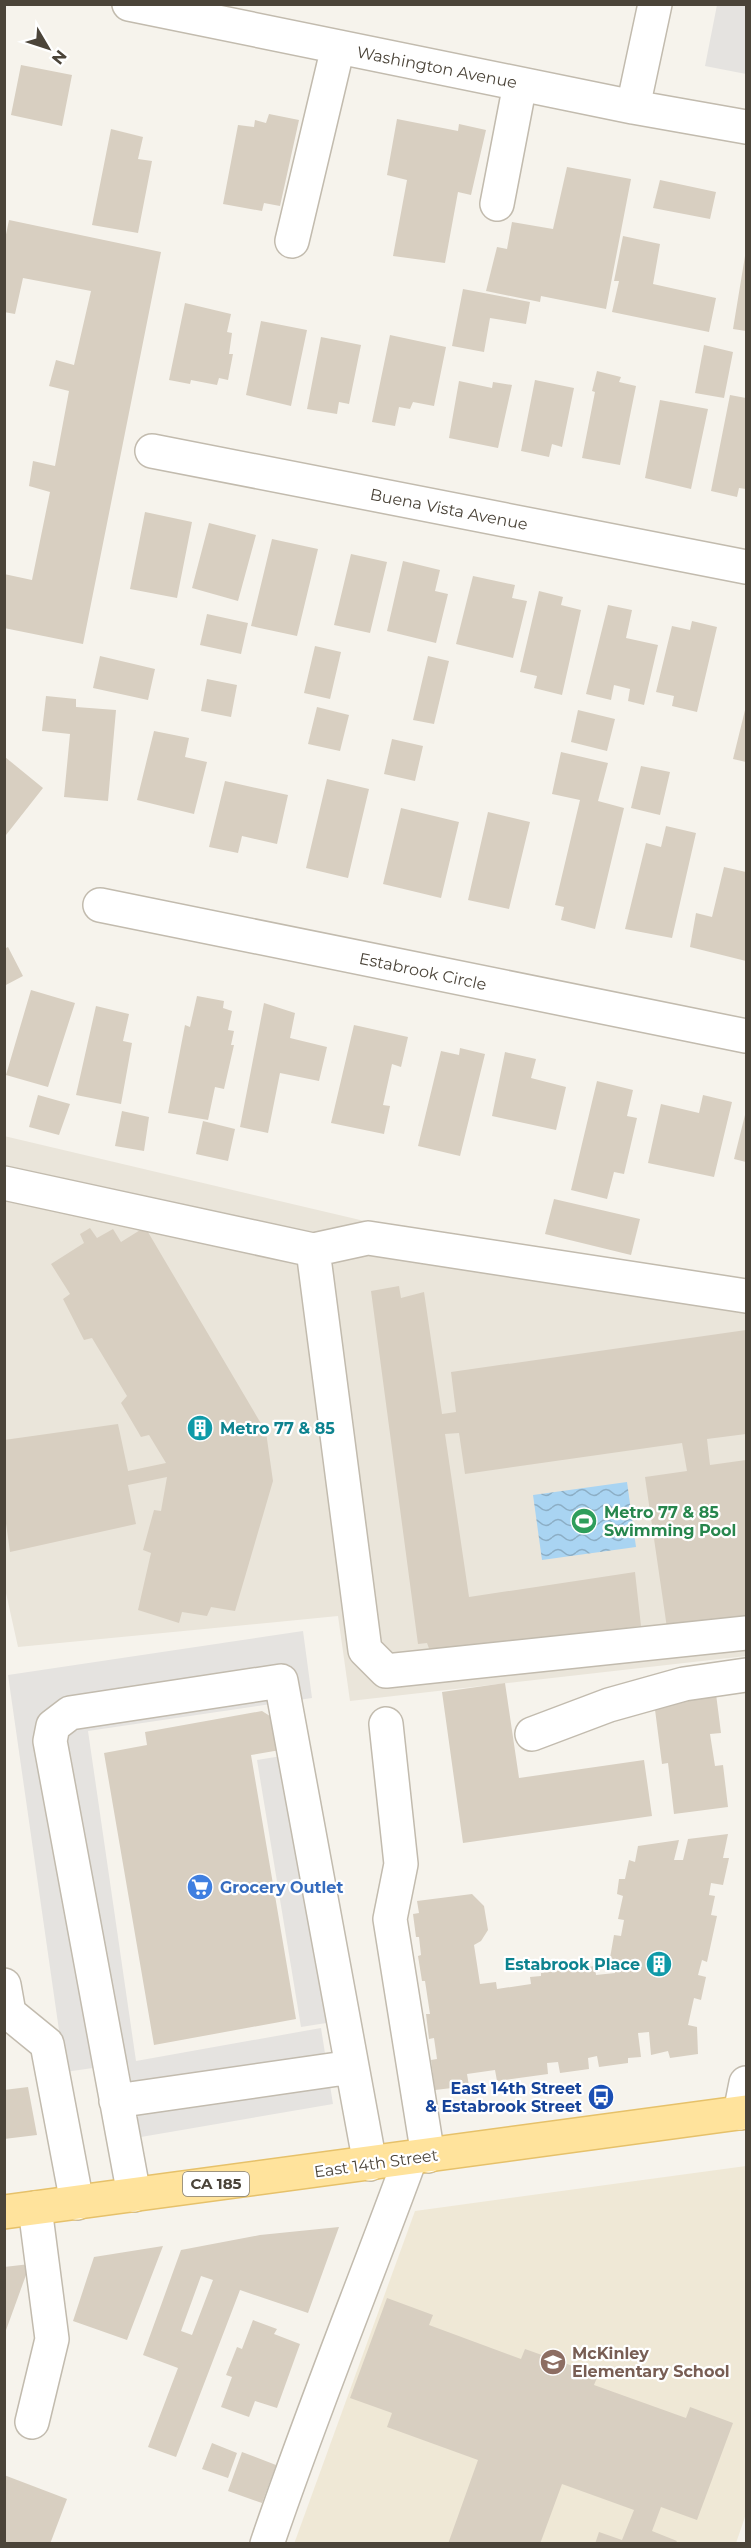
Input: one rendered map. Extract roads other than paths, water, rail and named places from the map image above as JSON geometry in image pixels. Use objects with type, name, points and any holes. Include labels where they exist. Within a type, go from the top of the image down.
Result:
[{"type":"main road","name":"East 14th Street","points":[[20,2210],[419,2157],[744,2102]]},
{"type":"street","name":"Washington Avenue","points":[[129,4],[633,107],[747,127]]},
{"type":"street","points":[[633,107],[655,4]]},
{"type":"street","points":[[292,241],[338,47]]},
{"type":"street","points":[[497,204],[520,84]]},
{"type":"street","name":"Buena Vista Avenue","points":[[152,451],[747,567]]},
{"type":"street","name":"Estabrook Circle","points":[[100,905],[747,1036]]},
{"type":"street","points":[[4,1183],[313,1250],[369,1238],[747,1296]]},
{"type":"street","points":[[313,1250],[365,1650],[386,1671],[747,1633]]},
{"type":"street","points":[[532,1734],[609,1705],[684,1684],[747,1675]]},
{"type":"street","points":[[134,2195],[50,1741],[53,1726],[70,1713],[281,1681],[370,2164]]},
{"type":"street","points":[[267,2544],[297,2456],[391,2215],[419,2157],[390,1919],[401,1864],[386,1724]]},
{"type":"street","points":[[4,1985],[9,2013],[47,2044],[76,2203]]},
{"type":"street","points":[[116,2101],[352,2067]]},
{"type":"street","points":[[20,2210],[52,2339],[32,2422]]},
{"type":"water","name":"Metro 77 & 85 Swimming Pool","points":[[627,1482],[636,1547],[542,1560],[533,1495]]},
{"type":"place","name":"Metro 77 & 85","points":[[200,1428]]},
{"type":"place","name":"Metro 77 & 85 Swimming Pool","points":[[584,1521]]},
{"type":"place","name":"Grocery Outlet","points":[[200,1887]]},
{"type":"place","name":"Estabrook Place","points":[[659,1964]]},
{"type":"place","name":"East 14th Street & Estabrook Street","points":[[601,2097]]},
{"type":"place","name":"McKinley Elementary School","points":[[553,2362]]}]
